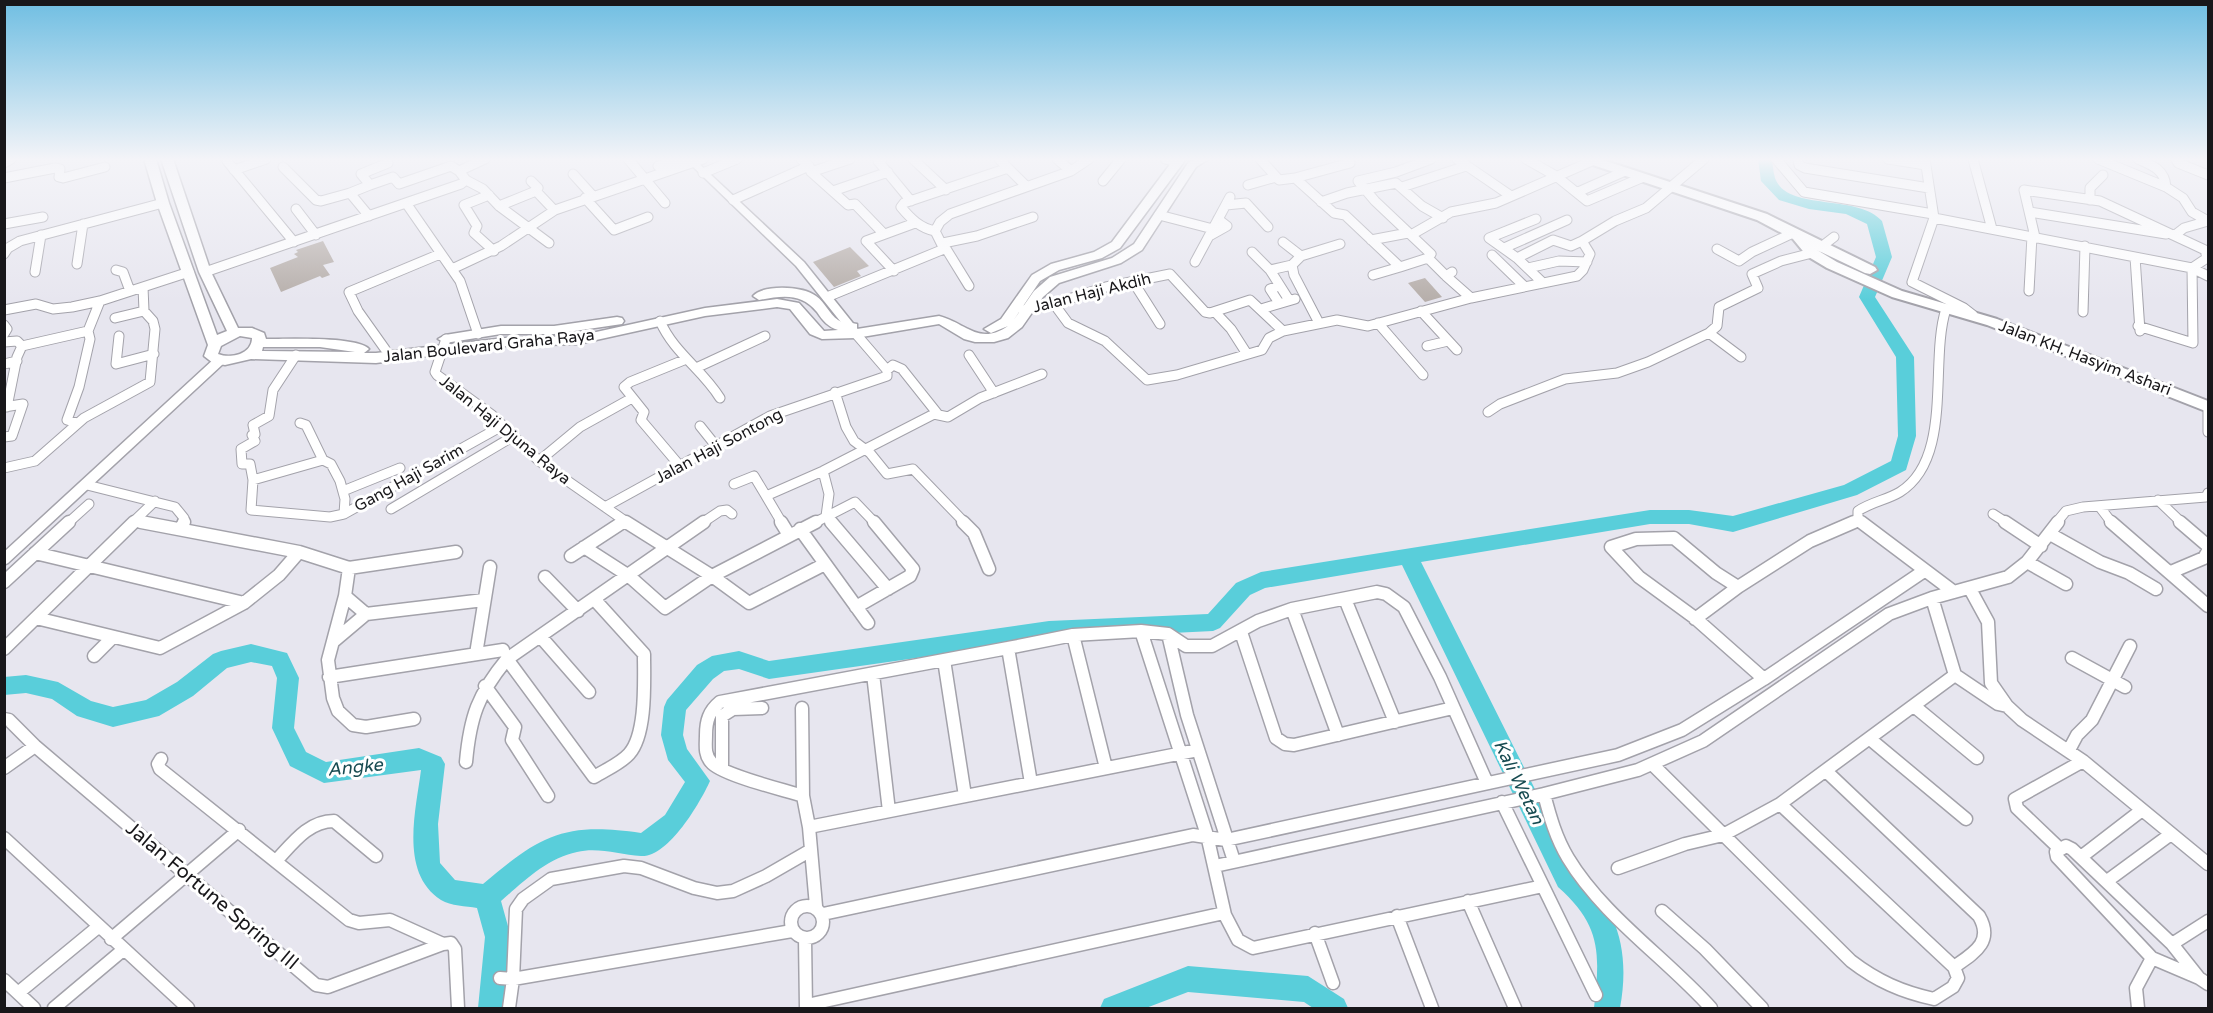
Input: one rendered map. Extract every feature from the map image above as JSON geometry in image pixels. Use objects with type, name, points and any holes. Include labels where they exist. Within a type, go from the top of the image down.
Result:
[{"type":"main road","points":[[164,206],[214,344],[211,357],[219,361]]},
{"type":"main road","points":[[182,206],[205,272],[234,333]]},
{"type":"main road","name":"Jalan Boulevard Graha Raya","points":[[219,361],[233,361],[249,355],[296,355],[445,344],[578,340],[705,312],[777,303],[794,306],[815,332],[822,335],[939,320],[946,321],[967,337],[988,339],[1005,335],[1012,330],[1036,279],[1055,267],[1098,255],[1116,245],[1144,206]]},
{"type":"main road","name":"Jalan Boulevard Graha Raya","points":[[1021,309],[1053,281],[1118,260],[1131,253],[1138,247],[1165,206]]},
{"type":"main road","name":"Jalan KH. Hasyim Ashari","points":[[1732,206],[1795,235],[1817,250],[1852,268],[1902,290],[2208,407]]},
{"type":"main road","points":[[1141,211],[1159,215]]},
{"type":"main road","name":"Jalan Boulevard Graha Raya","points":[[260,343],[320,343],[347,351],[386,358],[501,330],[574,328],[700,303],[790,291],[806,295],[815,302],[835,326],[853,331]]},
{"type":"main road","points":[[214,344],[234,333],[246,331],[257,333],[261,339],[260,343],[249,355]]},
{"type":"street","points":[[4,254],[12,244],[151,206]]},
{"type":"street","points":[[264,206],[294,242]]},
{"type":"street","points":[[361,206],[369,216]]},
{"type":"street","points":[[205,272],[397,206]]},
{"type":"street","points":[[408,206],[460,281],[478,334]]},
{"type":"street","points":[[465,206],[477,226],[474,232],[494,251]]},
{"type":"street","points":[[499,206],[549,243]]},
{"type":"street","points":[[550,206],[554,210]]},
{"type":"street","points":[[452,269],[494,251],[536,220],[564,206]]},
{"type":"street","points":[[596,206],[614,230],[648,217]]},
{"type":"street","points":[[740,206],[800,264],[887,370],[893,365],[902,369],[937,413],[946,417],[971,402],[1042,374]]},
{"type":"street","points":[[857,206],[884,234]]},
{"type":"street","points":[[903,206],[915,223],[925,229],[935,231],[969,286]]},
{"type":"street","points":[[935,231],[940,222],[950,214],[971,206]]},
{"type":"street","points":[[1195,262],[1225,206]]},
{"type":"street","points":[[1249,206],[1268,227]]},
{"type":"street","points":[[1326,206],[1334,213],[1345,215],[1400,267]]},
{"type":"street","points":[[1373,275],[1428,258],[1431,254],[1382,206]]},
{"type":"street","points":[[1422,206],[1443,218]]},
{"type":"street","points":[[1371,240],[1409,234],[1451,212],[1488,206]]},
{"type":"street","points":[[1517,258],[1553,240],[1570,246],[1615,221],[1648,206]]},
{"type":"street","points":[[1885,206],[2192,268],[2208,276]]},
{"type":"street","points":[[1858,520],[1858,511],[1863,507],[1900,492],[1920,472],[1931,446],[1939,389],[1940,328],[1964,308],[1912,282],[1934,216],[1932,206]]},
{"type":"street","points":[[1986,206],[1992,229]]},
{"type":"street","points":[[2028,206],[2033,237],[2029,291]]},
{"type":"street","points":[[2111,206],[2205,250],[2208,254],[2207,261],[2192,268]]},
{"type":"street","points":[[2186,206],[2191,212],[2208,221]]},
{"type":"street","points":[[296,209],[316,235]]},
{"type":"street","points":[[2030,212],[2175,235],[2184,228],[2208,221]]},
{"type":"street","points":[[1159,215],[1211,233]]},
{"type":"street","points":[[827,297],[894,271],[944,245],[1033,217]]},
{"type":"street","points":[[4,224],[43,218]]},
{"type":"street","points":[[1536,219],[1488,237],[1517,258],[1542,282]]},
{"type":"street","points":[[1504,248],[1567,220]]},
{"type":"street","points":[[894,271],[866,241],[915,223]]},
{"type":"street","points":[[77,264],[83,224]]},
{"type":"street","points":[[35,272],[41,235]]},
{"type":"street","points":[[1717,249],[1739,261],[1752,252],[1795,235]]},
{"type":"street","points":[[1488,412],[1500,404],[1565,379],[1625,370],[1709,333],[1717,326],[1719,307],[1758,288],[1752,274],[1781,261],[1817,250],[1834,237]]},
{"type":"street","points":[[1054,304],[1068,323],[1105,341],[1147,380],[1177,375],[1262,350],[1269,338],[1283,331],[1338,320],[1358,326],[1378,323],[1471,298],[1577,276],[1583,270],[1590,254],[1582,241]]},
{"type":"street","points":[[1283,243],[1301,256]]},
{"type":"street","points":[[1270,270],[1292,265],[1301,256],[1340,244]]},
{"type":"street","points":[[2083,312],[2085,246]]},
{"type":"street","points":[[1252,252],[1270,270],[1289,300]]},
{"type":"street","points":[[385,349],[358,311],[349,292],[440,254]]},
{"type":"street","points":[[1492,255],[1524,286]]},
{"type":"street","points":[[2135,257],[2139,330],[2193,343],[2192,268]]},
{"type":"street","points":[[1428,258],[1449,273],[1471,298]]},
{"type":"street","points":[[1528,268],[1559,261],[1587,262]]},
{"type":"street","points":[[1292,265],[1294,275],[1319,323]]},
{"type":"street","points":[[116,270],[123,272],[130,291]]},
{"type":"street","points":[[4,310],[36,304],[53,309],[72,307],[100,301],[189,272]]},
{"type":"street","name":"Jalan Haji Akdih","points":[[1021,309],[1054,304],[1106,287],[1170,274],[1200,308],[1205,312],[1215,312]]},
{"type":"street","points":[[1134,283],[1160,324]]},
{"type":"street","points":[[1279,286],[1270,289],[1279,303]]},
{"type":"street","points":[[4,468],[35,461],[77,423],[113,400],[149,383],[152,379],[155,329],[153,321],[144,311],[143,287]]},
{"type":"street","points":[[1261,309],[1289,300],[1305,298]]},
{"type":"street","points":[[1247,354],[1231,328],[1215,312],[1248,300],[1252,301],[1283,331]]},
{"type":"street","points":[[77,423],[67,420],[79,387],[90,339],[88,332],[100,301]]},
{"type":"street","points":[[115,318],[144,311]]},
{"type":"street","points":[[1421,311],[1457,350]]},
{"type":"street","points":[[660,321],[669,343],[714,387],[720,398]]},
{"type":"street","points":[[1378,323],[1424,375]]},
{"type":"street","points":[[4,325],[7,329],[4,334]]},
{"type":"street","points":[[22,346],[88,332]]},
{"type":"street","points":[[1709,333],[1741,357]]},
{"type":"street","points":[[120,336],[116,364],[154,354]]},
{"type":"street","points":[[696,368],[765,336]]},
{"type":"street","points":[[4,342],[17,341],[22,346]]},
{"type":"street","points":[[1438,355],[1429,346],[1448,341]]},
{"type":"street","name":"Jalan Haji Djuna Raya","points":[[445,344],[435,372],[477,403],[539,461],[624,521],[712,576],[749,603],[825,564]]},
{"type":"street","points":[[4,437],[12,436],[23,404],[6,407],[16,361],[22,346]]},
{"type":"street","name":"Gang Haji Sarim","points":[[296,355],[288,363],[285,374],[272,388],[269,416],[253,425],[255,434],[252,435],[255,441],[242,449],[242,464],[250,464],[253,480],[251,510],[330,517],[344,514],[502,426]]},
{"type":"street","points":[[969,355],[994,393]]},
{"type":"street","points":[[680,466],[641,420],[644,412],[624,389],[625,386],[684,360]]},
{"type":"street","points":[[4,364],[16,361]]},
{"type":"street","points":[[4,560],[219,361]]},
{"type":"street","name":"Jalan Haji Sontong","points":[[605,507],[770,416],[835,392],[883,378],[887,376],[887,370]]},
{"type":"street","points":[[835,392],[846,427],[857,445],[870,453],[887,474],[913,470],[974,533],[989,569]]},
{"type":"street","points":[[539,461],[580,428],[632,398]]},
{"type":"street","points":[[2208,407],[2208,432]]},
{"type":"street","points":[[766,496],[823,471],[937,413]]},
{"type":"street","points":[[300,423],[306,425],[323,460],[335,469],[343,491],[344,514]]},
{"type":"street","points":[[700,426],[716,446]]},
{"type":"street","points":[[391,509],[512,437]]},
{"type":"street","points":[[253,480],[323,460]]},
{"type":"street","points":[[343,491],[400,468]]},
{"type":"street","points":[[823,471],[830,490],[830,505],[826,516]]},
{"type":"street","points":[[734,484],[754,476],[789,535]]},
{"type":"street","points":[[87,484],[176,507],[184,524],[181,529]]},
{"type":"street","points":[[1215,866],[1540,795],[1638,770],[1703,741],[1888,614],[1932,598],[2008,577],[2027,562],[2066,511],[2158,500],[2195,499],[2206,496],[2208,493]]},
{"type":"street","points":[[2158,500],[2208,546]]},
{"type":"street","points":[[4,649],[155,501]]},
{"type":"street","points":[[584,547],[629,576],[665,608],[712,576],[855,502],[861,506],[914,569],[910,576],[856,607]]},
{"type":"street","points":[[4,582],[89,504]]},
{"type":"street","points":[[2099,506],[2107,519],[2208,606]]},
{"type":"street","points":[[329,677],[476,654],[505,654],[540,636],[595,600],[720,511],[727,510],[732,514]]},
{"type":"street","points":[[1993,514],[2041,546]]},
{"type":"street","points":[[826,516],[888,589]]},
{"type":"street","points":[[1858,520],[1954,592]]},
{"type":"street","points":[[1695,619],[1738,587],[1810,541],[1858,520]]},
{"type":"street","points":[[136,521],[298,552],[349,568],[456,552]]},
{"type":"street","points":[[571,556],[624,521]]},
{"type":"street","points":[[800,529],[868,623]]},
{"type":"street","points":[[2050,534],[2100,562],[2130,573],[2156,589]]},
{"type":"street","points":[[1738,587],[1716,573],[1674,538],[1636,539],[1611,547],[1624,563],[1695,619],[1764,679]]},
{"type":"street","points":[[2171,572],[2204,558],[2208,551]]},
{"type":"street","points":[[36,618],[160,648],[244,603],[279,575],[298,552]]},
{"type":"street","points":[[35,554],[244,603]]},
{"type":"street","points":[[2027,562],[2066,584]]},
{"type":"street","points":[[476,654],[490,567]]},
{"type":"street","points":[[349,568],[345,596],[328,660],[333,698],[338,711],[353,725],[366,727],[414,719]]},
{"type":"street","points":[[802,708],[803,796],[819,910],[824,920],[818,932],[805,938],[795,935],[790,921],[796,911],[806,906],[819,910],[1193,836],[1226,840],[1618,755],[1682,730],[1764,679],[1924,571]]},
{"type":"street","points":[[545,577],[578,611]]},
{"type":"street","points":[[1970,589],[1989,622],[1991,683],[2003,706]]},
{"type":"street","points":[[803,796],[745,778],[712,764],[706,754],[708,713],[720,702],[799,691],[873,674],[1073,636],[1141,632],[1168,634],[1186,646],[1198,648],[1212,646],[1242,632],[1258,621],[1292,609],[1377,592],[1386,594],[1399,602],[1414,626],[1492,782]]},
{"type":"street","points":[[345,596],[366,614]]},
{"type":"street","points":[[1932,598],[1955,675],[2069,750],[2208,864]]},
{"type":"street","points":[[1345,599],[1395,722]]},
{"type":"street","points":[[334,641],[366,614],[484,600]]},
{"type":"street","points":[[505,654],[594,777],[605,771],[631,753],[639,732],[644,654],[595,600]]},
{"type":"street","points":[[1876,603],[1888,614]]},
{"type":"street","points":[[1292,609],[1338,735]]},
{"type":"street","points":[[1141,632],[1208,838],[1224,913],[1238,941],[1245,946],[1253,948],[1543,886]]},
{"type":"street","points":[[1242,632],[1276,738],[1285,744],[1294,745],[1454,708]]},
{"type":"street","points":[[1168,634],[1198,750],[1234,861]]},
{"type":"street","points":[[540,636],[589,692]]},
{"type":"street","points":[[1073,636],[1106,768]]},
{"type":"street","points":[[94,656],[113,637]]},
{"type":"street","points":[[2069,750],[2078,735],[2092,720],[2130,646]]},
{"type":"street","points":[[1008,648],[1031,783]]},
{"type":"street","points":[[466,762],[469,722],[485,686],[505,654]]},
{"type":"street","points":[[2072,658],[2125,687]]},
{"type":"street","points":[[944,660],[965,796]]},
{"type":"street","points":[[873,674],[888,811]]},
{"type":"street","points":[[1618,868],[1685,844],[1722,835],[1780,804],[1955,675]]},
{"type":"street","points":[[485,686],[515,727],[512,740],[548,796]]},
{"type":"street","points":[[1914,706],[1977,758]]},
{"type":"street","points":[[722,768],[722,717],[733,709],[762,708]]},
{"type":"street","name":"Jalan Fortune Spring III","points":[[5,719],[315,985],[328,987],[444,944]]},
{"type":"street","points":[[1870,739],[1966,819]]},
{"type":"street","points":[[4,768],[35,746]]},
{"type":"street","points":[[809,826],[1198,750]]},
{"type":"street","points":[[161,759],[158,764],[160,769],[355,924],[382,919],[390,920],[444,944],[451,944],[455,949],[458,1008]]},
{"type":"street","points":[[2060,849],[2017,807],[2015,799],[2083,761]]},
{"type":"street","points":[[1652,764],[1722,835],[1868,975],[1898,991],[1934,999],[1953,987],[1958,978],[1954,968],[1780,804]]},
{"type":"street","points":[[1826,771],[1987,926],[1987,935],[1978,947],[1954,968]]},
{"type":"street","points":[[1469,788],[1480,807]]},
{"type":"street","points":[[1540,795],[1552,826],[1582,880],[1711,1008]]},
{"type":"street","points":[[1507,801],[1543,886],[1596,995]]},
{"type":"street","points":[[2081,857],[2142,810]]},
{"type":"street","points":[[276,861],[312,827],[327,820],[333,821],[376,855]]},
{"type":"street","points":[[111,939],[238,830]]},
{"type":"street","points":[[2107,881],[2171,834]]},
{"type":"street","points":[[4,838],[188,1008]]},
{"type":"street","points":[[2069,847],[2081,857],[2172,944],[2204,981],[2152,958],[2057,856],[2056,852],[2069,847]]},
{"type":"street","points":[[509,1008],[506,979],[516,909],[523,898],[551,879],[624,866],[641,868],[694,888],[717,893],[733,891],[766,876],[811,850]]},
{"type":"street","points":[[1468,902],[1515,1008]]},
{"type":"street","points":[[1662,911],[1705,949],[1762,1008]]},
{"type":"street","points":[[805,938],[807,1007],[1224,913]]},
{"type":"street","points":[[1397,916],[1432,1008]]},
{"type":"street","points":[[2172,944],[2208,921]]},
{"type":"street","points":[[18,993],[98,927]]},
{"type":"street","points":[[506,979],[792,931]]},
{"type":"street","points":[[1315,933],[1333,983]]},
{"type":"street","points":[[54,1008],[123,950]]},
{"type":"street","points":[[2138,1008],[2135,1002],[2136,985],[2152,958]]},
{"type":"street","points":[[4,980],[34,1008]]},
{"type":"building","points":[[323,241],[334,262],[323,265],[330,275],[322,278],[320,276],[281,292],[270,268],[298,257],[294,254],[298,252],[296,250]]},
{"type":"building","points":[[850,247],[869,266],[857,271],[861,276],[834,287],[813,262]]},
{"type":"building","points":[[1425,278],[1442,297],[1425,302],[1408,283]]},
{"type":"waterway","points":[[487,897],[529,862],[552,848],[578,840],[594,839],[644,845],[673,823],[698,781],[676,753],[672,735],[675,707],[705,672],[720,662],[739,660],[769,670],[1049,630],[1213,622],[1243,589],[1261,580],[1650,517],[1689,517],[1733,524],[1850,490],[1899,465],[1907,436],[1905,357],[1867,297],[1884,257],[1874,221],[1851,210],[1834,206]]},
{"type":"waterway","name":"Kali Wetan","points":[[1408,557],[1567,879],[1589,899],[1598,914],[1610,954],[1607,1008]]},
{"type":"waterway","name":"Angke","points":[[4,686],[26,684],[58,691],[85,709],[113,717],[151,709],[185,689],[221,660],[251,653],[279,659],[288,678],[283,728],[298,759],[324,773],[419,758],[433,764],[426,824],[428,868],[449,891],[487,897]]},
{"type":"waterway","points":[[487,897],[498,937],[491,1008]]},
{"type":"waterway","name":"Kali Wetan","points":[[1113,1008],[1188,979],[1308,989],[1335,1008]]}]
